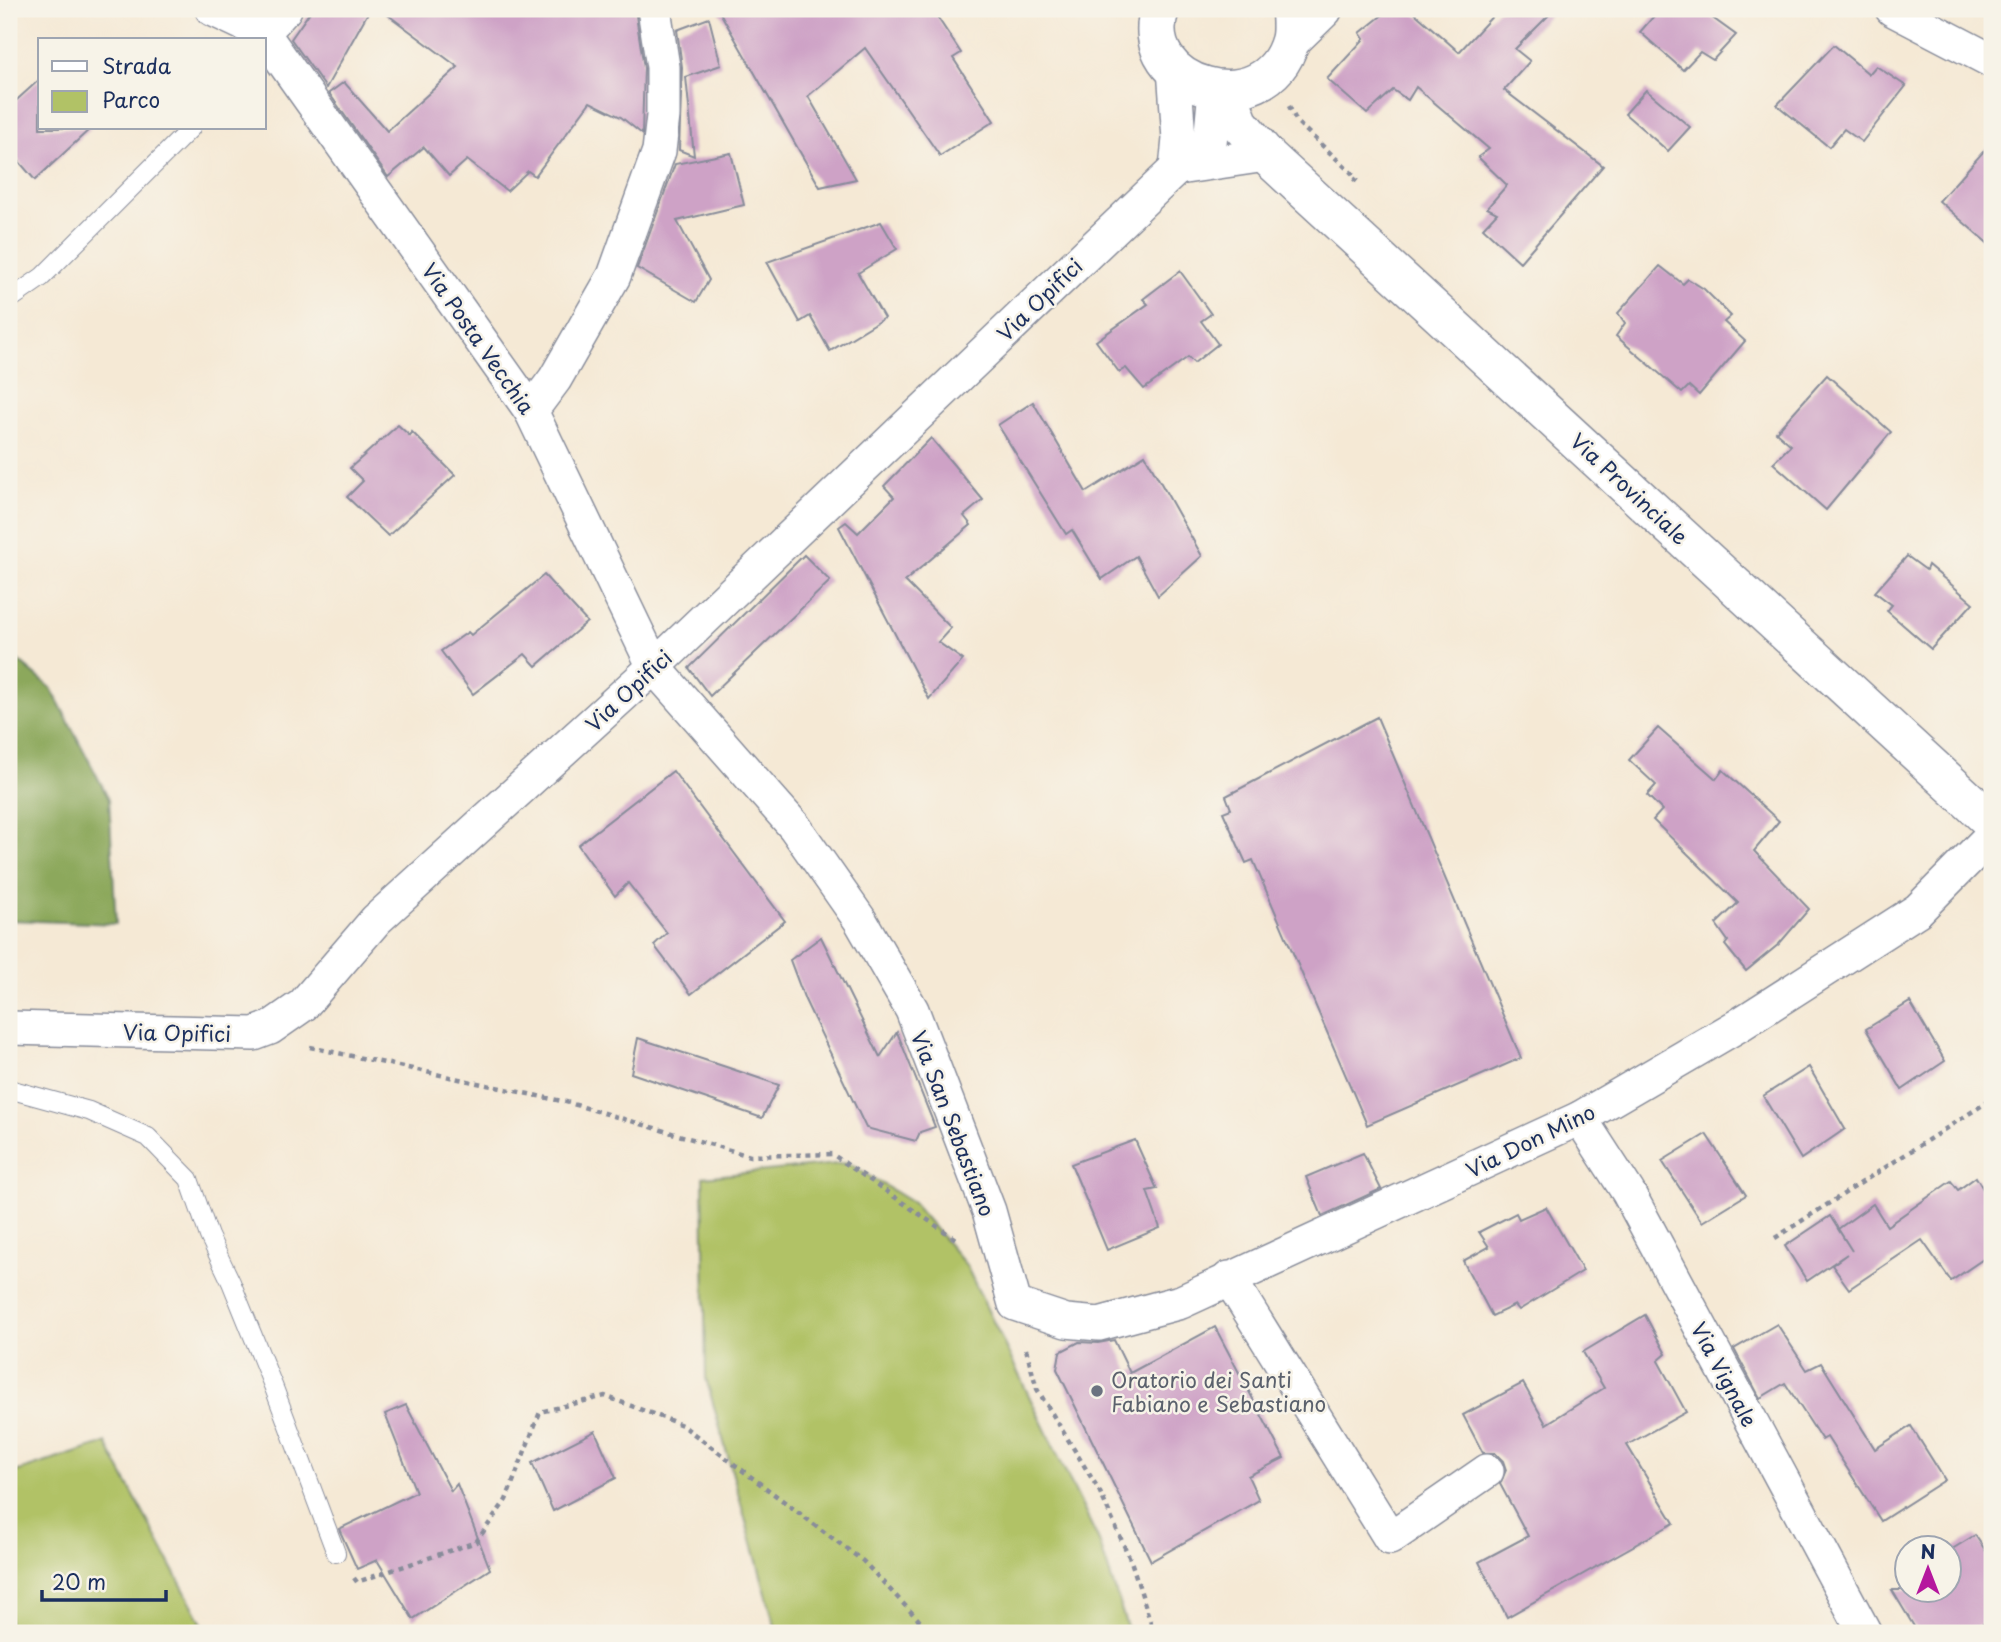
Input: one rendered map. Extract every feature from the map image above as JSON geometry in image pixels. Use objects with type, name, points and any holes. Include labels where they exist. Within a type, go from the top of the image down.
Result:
[{"type":"street","points":[[212,9],[268,27]]},
{"type":"street","points":[[531,411],[555,379],[614,276],[659,151],[663,67],[654,9]]},
{"type":"street","points":[[1154,12],[1160,45],[1174,68],[1193,83],[1234,87],[1280,63],[1291,24],[1323,9]]},
{"type":"street","points":[[1892,9],[1992,61]]},
{"type":"street","name":"Via Posta Vecchia","points":[[268,27],[531,411],[654,667]]},
{"type":"street","points":[[1174,68],[1180,139],[1175,169],[1266,155]]},
{"type":"street","name":"Via Provinciale","points":[[1234,87],[1239,124],[1266,155],[1992,822]]},
{"type":"street","name":"Via Opifici","points":[[9,1028],[254,1034],[271,1028],[303,1005],[376,920],[654,667],[1175,169],[1210,143],[1234,87]]},
{"type":"street","name":"Via San Sebastiano","points":[[654,667],[794,826],[860,920],[912,1010],[989,1211],[1015,1304]]},
{"type":"street","name":"Via Don Mino","points":[[1015,1304],[1066,1321],[1098,1324],[1181,1301],[1580,1118],[1739,1026],[1918,909],[1992,835]]},
{"type":"street","name":"Via Vignale","points":[[1580,1118],[1628,1192],[1865,1633]]},
{"type":"street","points":[[1229,1278],[1390,1538],[1488,1471]]},
{"type":"lane","points":[[9,300],[42,277],[189,130]]},
{"type":"lane","points":[[9,1090],[89,1111],[148,1137],[189,1179],[209,1236],[232,1282],[274,1388],[336,1553]]},
{"type":"path","points":[[254,1034],[566,1102],[750,1156],[832,1154],[958,1240],[1000,1252]]},
{"type":"path","points":[[1776,1238],[1992,1099]]},
{"type":"path","points":[[1015,1304],[1037,1389],[1098,1490],[1131,1561],[1154,1633]]},
{"type":"path","points":[[336,1553],[357,1582],[476,1542],[506,1500],[540,1412],[605,1396],[682,1425],[863,1561],[931,1633]]},
{"type":"green space","points":[[9,653],[51,688],[109,799],[116,924],[9,920]]},
{"type":"green space","points":[[848,1163],[913,1203],[966,1265],[1099,1541],[1129,1633],[777,1633],[706,1378],[703,1177]]},
{"type":"green space","points":[[106,1443],[207,1633],[9,1633],[9,1474]]},
{"type":"building","points":[[312,9],[370,9],[326,88],[291,39]]},
{"type":"building","points":[[380,9],[635,9],[644,68],[642,134],[621,117],[590,102],[535,176],[528,171],[507,191],[467,160],[449,176],[424,147],[388,177],[329,93],[344,82],[387,131],[458,67]]},
{"type":"building","points":[[718,9],[932,9],[961,53],[953,58],[994,121],[940,156],[865,48],[808,96],[856,179],[820,187]]},
{"type":"building","points":[[1390,9],[1410,9],[1459,52],[1499,9],[1555,9],[1515,49],[1530,61],[1504,90],[1603,166],[1520,262],[1483,228],[1497,213],[1487,208],[1507,185],[1478,157],[1489,149],[1416,87],[1408,100],[1393,90],[1367,114],[1327,79],[1364,39],[1360,33]]},
{"type":"building","points":[[1660,9],[1700,9],[1736,35],[1713,60],[1700,52],[1683,70],[1640,32]]},
{"type":"building","points":[[709,18],[721,65],[686,77],[694,156],[679,150],[682,67],[677,30]]},
{"type":"building","points":[[1834,45],[1869,74],[1876,66],[1906,86],[1862,142],[1844,129],[1829,147],[1777,105]]},
{"type":"building","points":[[38,81],[38,130],[89,130],[35,180],[9,150],[9,107]]},
{"type":"building","points":[[1646,90],[1690,127],[1668,151],[1625,114]]},
{"type":"building","points":[[1992,142],[1992,247],[1939,201]]},
{"type":"building","points":[[731,153],[744,205],[677,221],[709,280],[696,302],[637,268],[675,164]]},
{"type":"building","points":[[881,222],[897,249],[858,273],[884,318],[830,351],[810,316],[800,322],[767,262]]},
{"type":"building","points":[[1660,266],[1683,284],[1688,279],[1704,289],[1731,316],[1724,322],[1745,341],[1699,395],[1689,386],[1682,393],[1616,336],[1625,323],[1618,313]]},
{"type":"building","points":[[1180,271],[1211,314],[1201,321],[1218,344],[1194,363],[1188,357],[1144,389],[1126,368],[1119,372],[1096,341],[1148,304],[1143,299]]},
{"type":"building","points":[[1827,375],[1891,432],[1826,510],[1773,463],[1791,445],[1776,432]]},
{"type":"building","points":[[1033,402],[1086,492],[1145,455],[1202,556],[1158,596],[1136,556],[1102,579],[1072,530],[1066,534],[998,425]]},
{"type":"building","points":[[398,425],[410,436],[412,432],[455,475],[388,536],[347,497],[363,481],[350,468]]},
{"type":"building","points":[[931,438],[983,500],[964,516],[971,525],[905,581],[951,628],[938,642],[963,660],[929,699],[839,527],[846,522],[858,533],[894,497],[884,486]]},
{"type":"building","points":[[804,555],[830,581],[710,696],[689,668]]},
{"type":"building","points":[[1907,556],[1926,570],[1928,565],[1973,603],[1931,649],[1887,611],[1892,605],[1875,592]]},
{"type":"building","points":[[544,575],[587,622],[536,666],[525,654],[473,694],[441,651],[468,632],[471,635]]},
{"type":"building","points":[[1377,717],[1521,1058],[1367,1125],[1253,860],[1246,863],[1223,812],[1231,809],[1226,796]]},
{"type":"building","points":[[1658,728],[1716,779],[1723,770],[1779,821],[1754,851],[1809,909],[1779,944],[1746,971],[1725,945],[1728,941],[1716,924],[1738,903],[1653,820],[1662,810],[1647,795],[1656,785],[1629,760]]},
{"type":"building","points":[[673,771],[785,921],[691,994],[654,945],[667,933],[628,883],[615,896],[578,845]]},
{"type":"building","points":[[821,937],[880,1057],[897,1032],[935,1127],[920,1132],[916,1141],[866,1128],[805,1000],[790,960]]},
{"type":"building","points":[[1910,1002],[1945,1061],[1902,1090],[1866,1029]]},
{"type":"building","points":[[638,1038],[779,1085],[762,1118],[631,1073]]},
{"type":"building","points":[[1809,1067],[1845,1129],[1801,1159],[1763,1096]]},
{"type":"building","points":[[1706,1134],[1746,1195],[1702,1222],[1662,1161]]},
{"type":"building","points":[[1135,1140],[1157,1189],[1147,1191],[1160,1228],[1107,1250],[1071,1164]]},
{"type":"building","points":[[1363,1153],[1381,1189],[1322,1216],[1306,1177]]},
{"type":"building","points":[[1976,1177],[1992,1204],[1992,1253],[1951,1281],[1922,1240],[1849,1289],[1832,1265],[1847,1254],[1807,1281],[1785,1246],[1830,1216],[1838,1229],[1873,1204],[1887,1226],[1951,1181],[1958,1190]]},
{"type":"building","points":[[1546,1207],[1583,1271],[1519,1310],[1515,1305],[1492,1316],[1463,1261],[1489,1247],[1479,1232],[1516,1213],[1519,1219]]},
{"type":"building","points":[[1645,1315],[1666,1354],[1658,1361],[1686,1412],[1627,1445],[1674,1523],[1507,1617],[1479,1562],[1528,1536],[1500,1484],[1506,1470],[1503,1461],[1495,1453],[1483,1453],[1463,1415],[1523,1383],[1546,1424],[1604,1388],[1583,1352]]},
{"type":"building","points":[[1777,1324],[1807,1370],[1821,1363],[1875,1449],[1911,1426],[1945,1480],[1881,1521],[1827,1437],[1822,1440],[1785,1383],[1760,1398],[1734,1349]]},
{"type":"building","points":[[1215,1327],[1284,1458],[1248,1476],[1259,1500],[1151,1561],[1057,1369],[1060,1352],[1079,1342],[1114,1340],[1130,1373]]},
{"type":"building","points":[[406,1405],[451,1491],[457,1484],[490,1569],[413,1619],[377,1560],[357,1569],[339,1529],[416,1492],[385,1414]]},
{"type":"building","points":[[595,1431],[616,1478],[553,1511],[532,1463]]},
{"type":"building","points":[[1975,1535],[1992,1560],[1992,1618],[1969,1633],[1918,1633],[1900,1604],[1962,1604],[1962,1543]]},
{"type":"place","name":"Oratorio dei Santi Fabiano e Sebastiano","points":[[1097,1391]]}]
